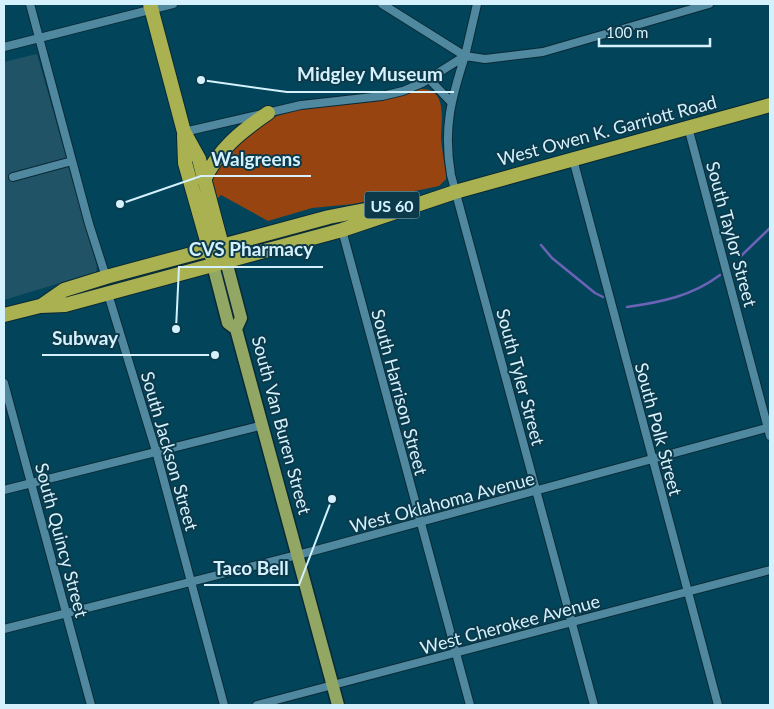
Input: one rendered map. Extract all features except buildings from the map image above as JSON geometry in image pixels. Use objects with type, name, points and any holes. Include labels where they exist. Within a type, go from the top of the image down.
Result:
[{"type":"highway","name":"South Van Buren Street","points":[[151,7],[184,132],[185,163],[220,263]]},
{"type":"highway","name":"West Owen K. Garriott Road","points":[[4,315],[40,306],[65,305],[342,230],[454,192],[770,104]]},
{"type":"highway","points":[[204,180],[224,148],[239,132],[268,113]]},
{"type":"highway","name":"South Van Buren Street","points":[[184,132],[199,160],[215,246]]},
{"type":"highway","name":"West Owen K. Garriott Road","points":[[40,306],[64,290],[215,246],[329,217],[454,192]]},
{"type":"main road","name":"South Van Buren Street","points":[[220,263],[241,318],[236,329],[338,705]]},
{"type":"street","points":[[30,4],[72,161],[106,277]]},
{"type":"street","points":[[4,47],[151,7],[173,4]]},
{"type":"street","points":[[382,4],[465,56],[486,59],[543,52],[709,4]]},
{"type":"street","name":"South Tyler Street","points":[[477,4],[465,56],[451,102],[446,129],[447,154],[454,192],[594,705]]},
{"type":"street","points":[[184,132],[301,105],[382,96],[403,91],[428,79],[465,56]]},
{"type":"street","points":[[428,79],[451,102]]},
{"type":"street","name":"South Taylor Street","points":[[688,127],[770,436]]},
{"type":"street","name":"South Polk Street","points":[[573,159],[718,705]]},
{"type":"street","points":[[13,177],[72,161]]},
{"type":"street","name":"South Harrison Street","points":[[342,230],[470,705]]},
{"type":"street","name":"South Jackson Street","points":[[108,294],[156,451],[224,705]]},
{"type":"street","name":"South Quincy Street","points":[[4,383],[91,705]]},
{"type":"street","points":[[4,490],[263,425]]},
{"type":"street","name":"West Oklahoma Avenue","points":[[4,629],[298,556],[769,427]]},
{"type":"street","name":"West Cherokee Avenue","points":[[257,705],[770,570]]},
{"type":"shaded area","points":[[37,54],[97,266],[96,272],[4,300],[4,62]]},
{"type":"shaded area","points":[[420,89],[429,90],[435,94],[441,106],[441,138],[446,179],[439,186],[353,204],[312,208],[268,221],[221,195],[217,199],[210,176],[218,162],[259,124],[277,116],[302,109],[385,100]]},
{"type":"waterway","points":[[741,256],[770,228]]},
{"type":"waterway","points":[[541,245],[552,258],[595,293],[603,297]]},
{"type":"waterway","points":[[627,307],[676,297],[699,288],[720,275]]},
{"type":"place","name":"Midgley Museum","points":[[201,80]]},
{"type":"place","name":"Walgreens","points":[[120,204]]},
{"type":"place","name":"CVS Pharmacy","points":[[176,329]]},
{"type":"place","name":"Subway","points":[[215,355]]},
{"type":"place","name":"Taco Bell","points":[[332,499]]}]
